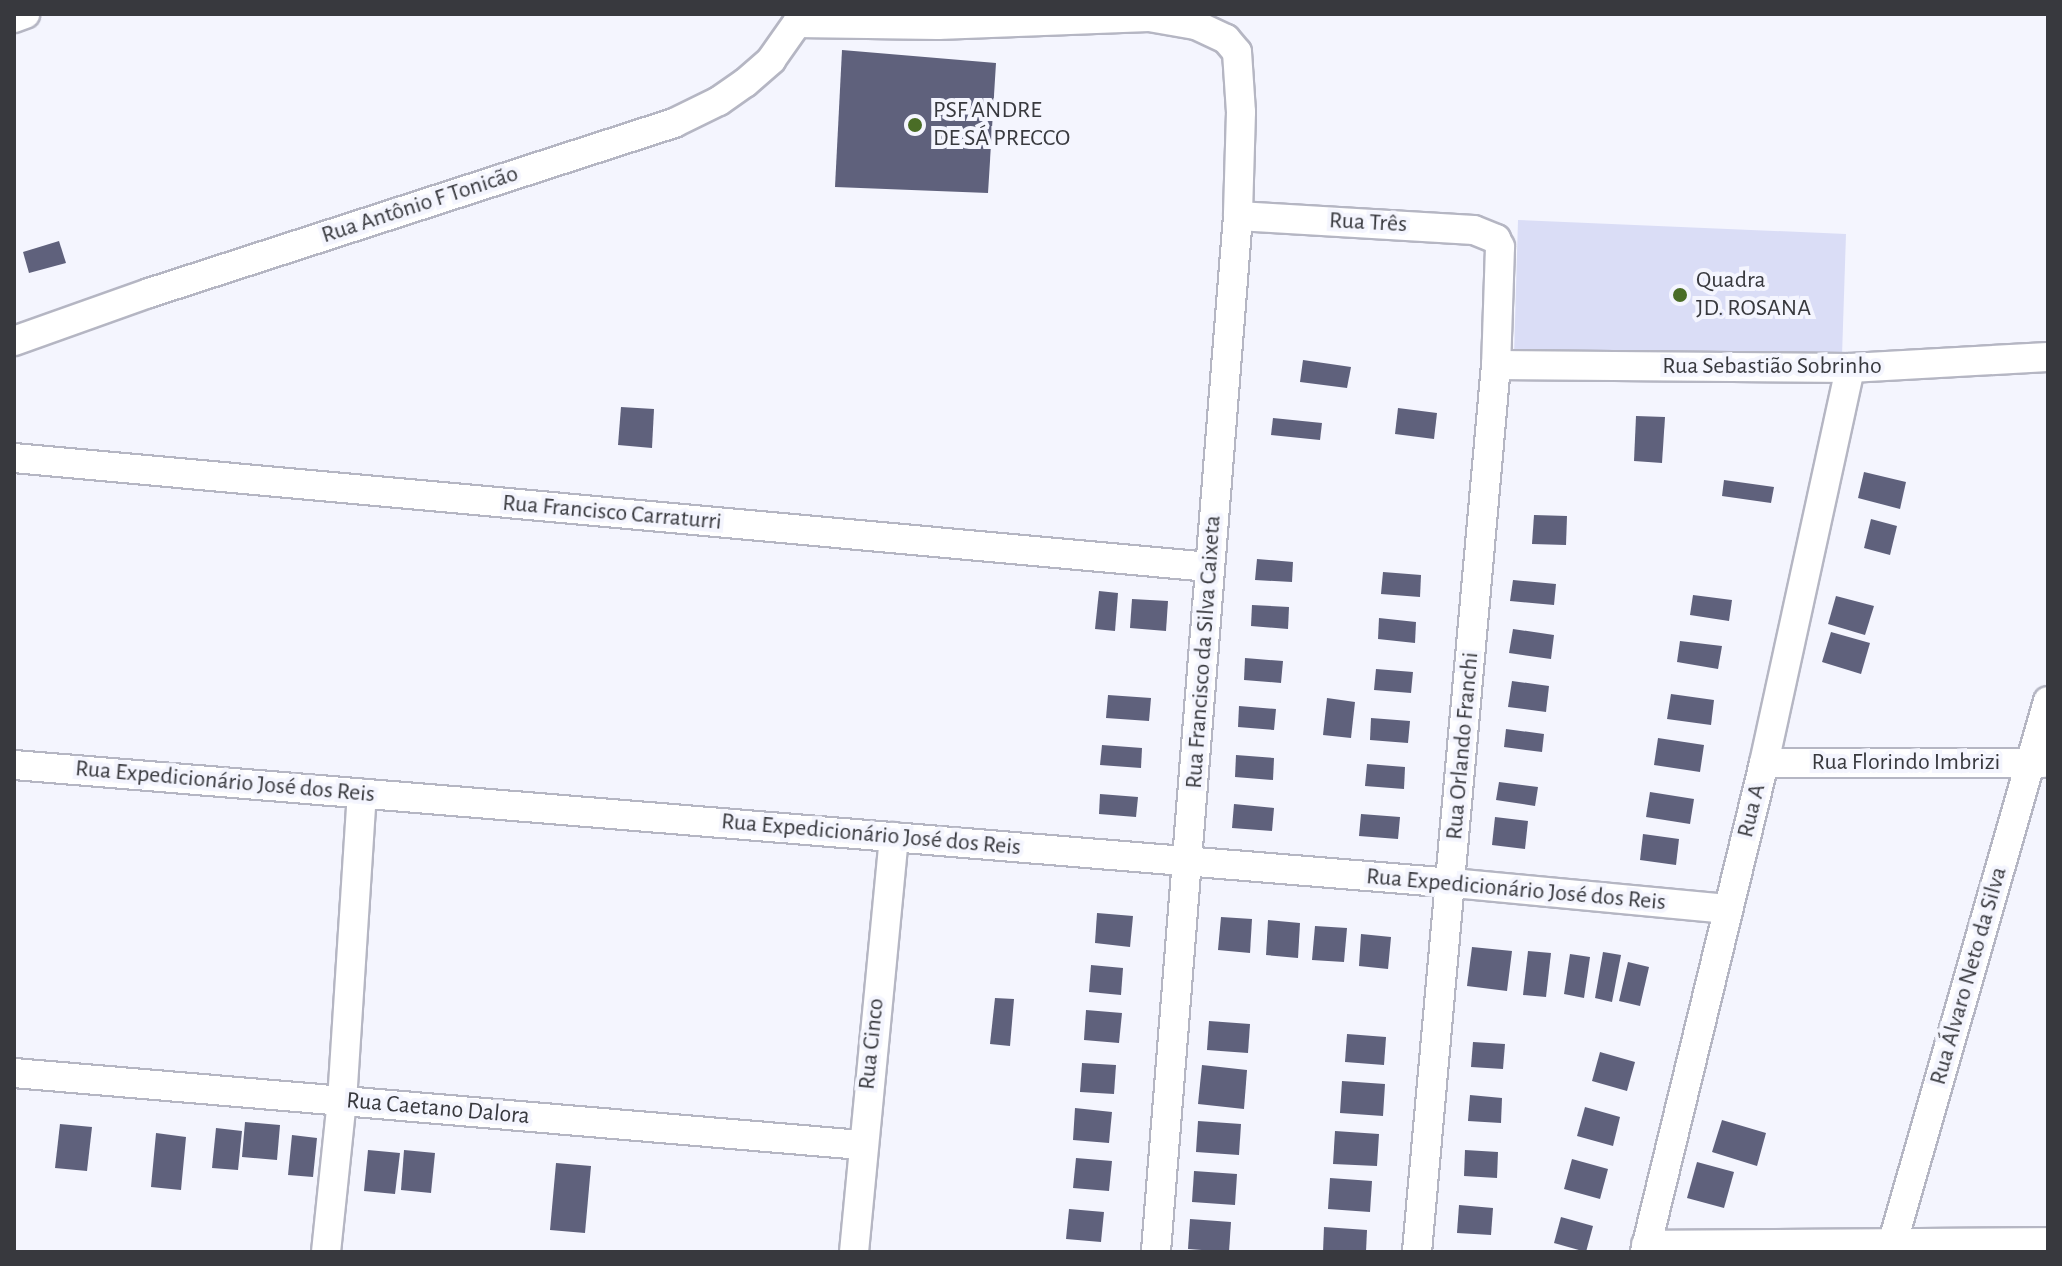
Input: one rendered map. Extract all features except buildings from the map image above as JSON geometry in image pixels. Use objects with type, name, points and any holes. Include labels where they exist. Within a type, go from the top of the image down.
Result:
[{"type":"street","points":[[14,18],[25,14]]},
{"type":"street","name":"Rua Francisco da Silva Caixeta","points":[[794,19],[938,25],[1149,17],[1196,25],[1226,39],[1237,52],[1241,112],[1238,216],[1156,1252]]},
{"type":"street","name":"Rua Antônio F Tonicão","points":[[14,341],[149,293],[674,123],[719,101],[745,83],[771,60],[794,19]]},
{"type":"street","name":"Rua Três","points":[[1238,216],[1442,226],[1481,231],[1496,239]]},
{"type":"street","name":"Rua Orlando Franchi","points":[[1417,1252],[1496,365],[1501,275],[1496,239]]},
{"type":"street","name":"Rua Sebastião Sobrinho","points":[[1496,365],[1850,368],[2048,357]]},
{"type":"street","name":"Rua A","points":[[1646,1248],[1764,763],[1850,368]]},
{"type":"street","name":"Rua Francisco Carraturri","points":[[14,458],[1210,567]]},
{"type":"street","name":"Rua Álvaro Neto da Silva","points":[[1891,1249],[2038,763],[2048,701]]},
{"type":"street","name":"Rua Florindo Imbrizi","points":[[1764,763],[2038,763]]},
{"type":"street","name":"Rua Expedicionário José dos Reis","points":[[14,765],[1452,883],[1727,909]]},
{"type":"street","points":[[326,1252],[342,1101],[362,794]]},
{"type":"street","name":"Rua Cinco","points":[[854,1252],[861,1145],[894,837]]},
{"type":"street","name":"Rua Caetano Dalora","points":[[14,1073],[861,1145]]},
{"type":"street","points":[[1646,1248],[1891,1249],[2048,1242]]},
{"type":"shaded area","name":"Quadra JD. ROSANA","points":[[1518,220],[1846,234],[1842,356],[1514,356]]},
{"type":"place","name":"PSF ANDRE DE SÁ PRECCO","points":[[915,125]]},
{"type":"place","name":"Quadra JD. ROSANA","points":[[1680,295]]}]
